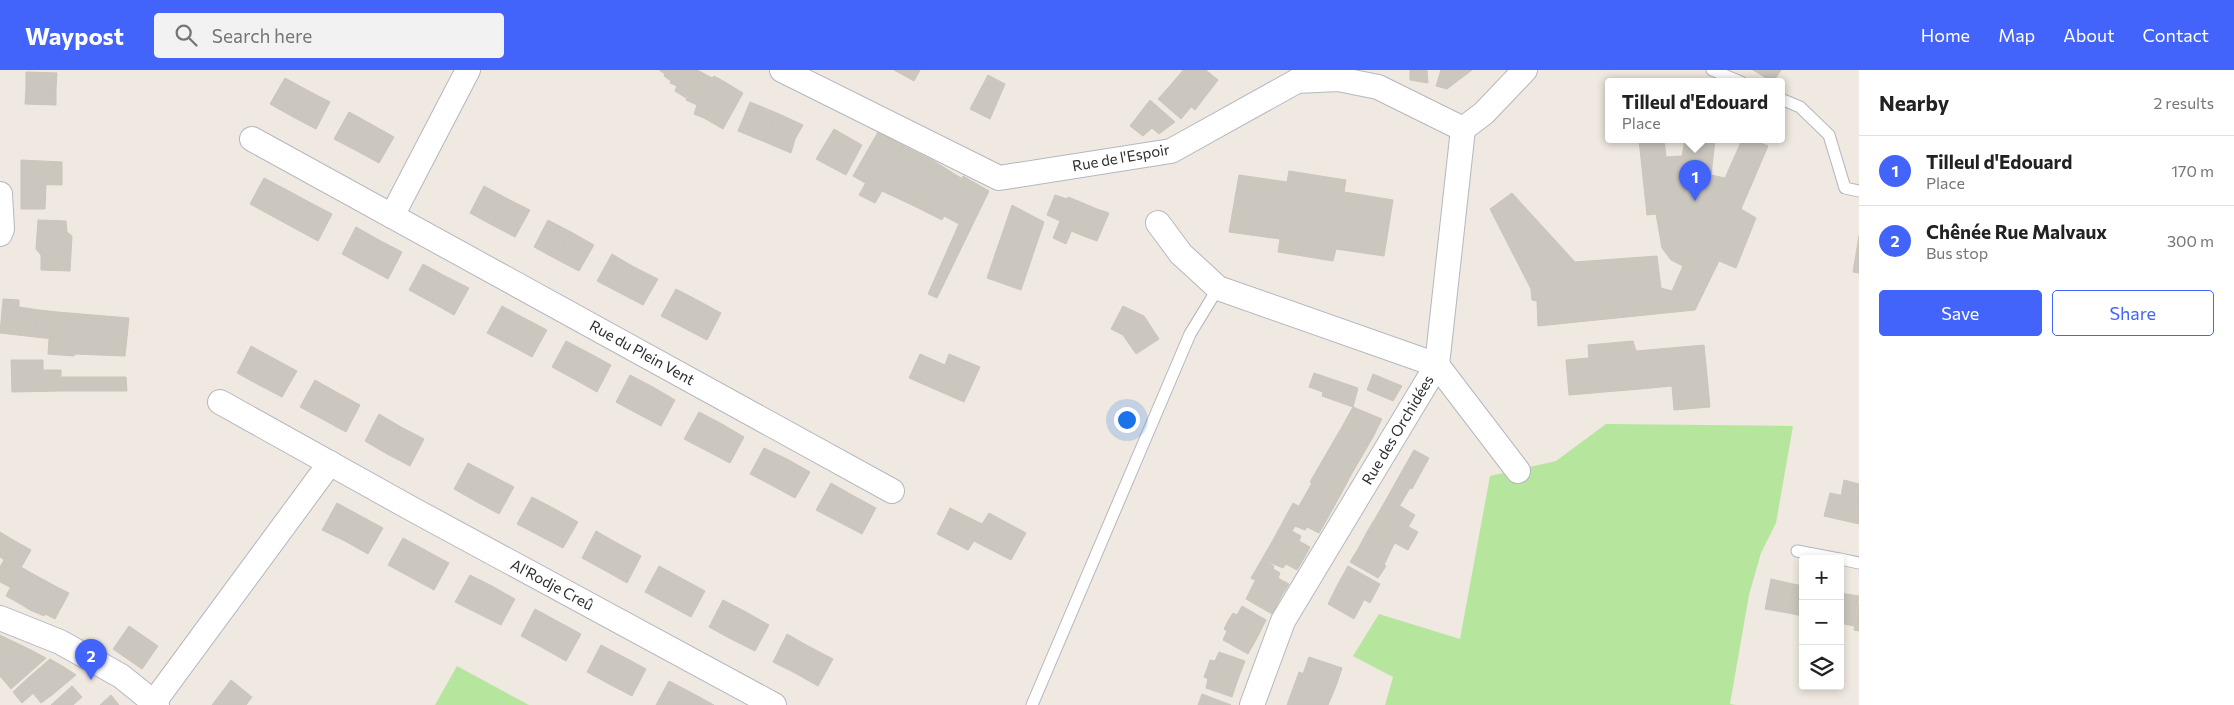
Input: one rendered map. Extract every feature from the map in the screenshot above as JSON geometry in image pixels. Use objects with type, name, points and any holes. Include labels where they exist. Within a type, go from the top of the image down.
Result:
[{"type":"street","points":[[392,216],[468,70]]},
{"type":"street","name":"Rue de l'Espoir","points":[[782,70],[999,178],[1171,151],[1297,81],[1338,78],[1378,87],[1463,129]]},
{"type":"street","points":[[1463,129],[1484,113],[1525,70]]},
{"type":"street","name":"Rue des Orchidées","points":[[1252,705],[1283,621],[1437,365],[1463,129]]},
{"type":"street","name":"Rue du Plein Vent","points":[[252,139],[892,491]]},
{"type":"street","points":[[0,194],[2,229],[0,234]]},
{"type":"street","points":[[1158,223],[1181,254],[1218,288],[1437,365],[1518,471]]},
{"type":"street","name":"Al'Rodje Creû","points":[[220,402],[774,705]]},
{"type":"street","points":[[0,618],[60,642],[121,676],[156,703],[330,463]]},
{"type":"lane","points":[[1712,70],[1731,78]]},
{"type":"lane","points":[[1785,101],[1800,107],[1829,135],[1845,188],[1859,191]]},
{"type":"lane","points":[[1032,705],[1190,334],[1218,288]]},
{"type":"lane","points":[[1797,550],[1821,555]]},
{"type":"lane","points":[[1844,560],[1859,563]]},
{"type":"green space","points":[[1606,424],[1793,426],[1776,523],[1761,553],[1749,595],[1730,704],[1736,705],[1385,705],[1393,677],[1353,656],[1379,614],[1460,639],[1490,476],[1556,461]]},
{"type":"green space","points":[[457,666],[529,705],[435,705]]},
{"type":"building","points":[[659,70],[678,70],[671,81]]},
{"type":"building","points":[[678,70],[697,70],[701,72],[686,98],[675,91],[677,86],[670,83]]},
{"type":"building","points":[[894,70],[920,70],[914,81]]},
{"type":"building","points":[[1183,70],[1206,70],[1218,80],[1208,93],[1180,74]]},
{"type":"building","points":[[1410,70],[1427,70],[1428,83],[1410,80]]},
{"type":"building","points":[[1441,70],[1472,70],[1447,89],[1436,86]]},
{"type":"building","points":[[1753,70],[1781,70],[1776,78],[1766,78]]},
{"type":"building","points":[[26,72],[57,73],[56,89],[26,88]]},
{"type":"building","points":[[701,72],[725,82],[704,118],[694,114],[697,105],[686,100]]},
{"type":"building","points":[[1180,74],[1208,93],[1195,110],[1168,88]]},
{"type":"building","points":[[988,75],[1005,84],[990,119],[970,109]]},
{"type":"building","points":[[285,78],[307,90],[293,117],[270,104]]},
{"type":"building","points":[[725,82],[743,93],[723,129],[704,118]]},
{"type":"building","points":[[26,88],[56,89],[56,105],[25,104]]},
{"type":"building","points":[[1168,88],[1191,107],[1181,119],[1158,99]]},
{"type":"building","points":[[307,90],[330,102],[316,129],[293,117]]},
{"type":"building","points":[[1150,100],[1175,122],[1159,134],[1152,128],[1143,136],[1130,126]]},
{"type":"building","points":[[750,102],[777,113],[765,142],[738,131]]},
{"type":"building","points":[[349,112],[371,124],[357,151],[334,139]]},
{"type":"building","points":[[777,113],[803,125],[795,139],[791,153],[765,142]]},
{"type":"building","points":[[371,124],[394,137],[379,163],[357,151]]},
{"type":"building","points":[[834,129],[862,145],[846,175],[816,159]]},
{"type":"building","points":[[878,132],[904,146],[887,174],[874,168],[865,183],[853,176]]},
{"type":"building","points":[[1639,143],[1664,143],[1666,157],[1682,156],[1684,143],[1715,143],[1711,175],[1725,178],[1741,143],[1760,143],[1768,146],[1741,209],[1756,218],[1736,268],[1719,261],[1695,310],[1538,326],[1537,301],[1532,300],[1531,289],[1490,209],[1512,193],[1575,262],[1657,256],[1661,288],[1672,291],[1683,266],[1671,260],[1662,248],[1656,214],[1647,215]]},
{"type":"building","points":[[904,146],[932,160],[912,205],[882,191],[875,203],[859,195],[874,168],[887,174]]},
{"type":"building","points":[[21,160],[62,162],[62,185],[21,184]]},
{"type":"building","points":[[932,160],[961,178],[942,220],[912,205]]},
{"type":"building","points":[[1289,171],[1346,180],[1344,192],[1393,200],[1384,256],[1336,249],[1333,261],[1278,252],[1280,239],[1229,232],[1239,175],[1287,182]]},
{"type":"building","points":[[963,176],[989,191],[937,298],[928,294],[959,224],[944,216]]},
{"type":"building","points":[[264,178],[287,190],[272,216],[250,204]]},
{"type":"building","points":[[21,184],[46,185],[45,209],[21,209]]},
{"type":"building","points":[[484,186],[506,198],[492,225],[470,213]]},
{"type":"building","points":[[287,190],[309,202],[294,228],[272,216]]},
{"type":"building","points":[[1055,195],[1067,199],[1068,197],[1083,203],[1066,244],[1053,238],[1060,221],[1047,215]]},
{"type":"building","points":[[506,198],[530,210],[515,237],[492,225]]},
{"type":"building","points":[[309,202],[332,214],[318,241],[294,228]]},
{"type":"building","points":[[1083,203],[1097,209],[1086,237],[1071,231]]},
{"type":"building","points":[[1012,205],[1044,222],[1021,290],[987,278]]},
{"type":"building","points":[[1097,209],[1109,213],[1097,241],[1086,237]]},
{"type":"building","points":[[38,220],[66,221],[67,232],[72,236],[70,271],[41,270],[41,255],[36,249]]},
{"type":"building","points":[[548,220],[571,232],[556,259],[534,247]]},
{"type":"building","points":[[356,227],[379,240],[364,266],[342,254]]},
{"type":"building","points":[[571,232],[594,245],[579,271],[556,259]]},
{"type":"building","points":[[1859,236],[1859,273],[1853,272]]},
{"type":"building","points":[[379,240],[402,252],[388,279],[364,266]]},
{"type":"building","points":[[612,254],[634,267],[620,293],[597,281]]},
{"type":"building","points":[[423,264],[445,276],[431,302],[409,290]]},
{"type":"building","points":[[634,267],[658,279],[643,305],[620,293]]},
{"type":"building","points":[[445,276],[469,288],[454,315],[431,302]]},
{"type":"building","points":[[676,289],[699,301],[684,328],[661,316]]},
{"type":"building","points":[[3,299],[19,300],[19,307],[39,310],[35,337],[0,333]]},
{"type":"building","points":[[699,301],[721,313],[707,340],[684,328]]},
{"type":"building","points":[[502,306],[524,318],[510,345],[487,333]]},
{"type":"building","points":[[1123,306],[1144,316],[1159,339],[1136,354],[1123,335],[1111,329]]},
{"type":"building","points":[[39,310],[57,312],[54,339],[35,337]]},
{"type":"building","points":[[57,312],[129,318],[125,356],[48,354],[49,339],[54,339]]},
{"type":"building","points":[[524,318],[547,330],[532,357],[510,345]]},
{"type":"building","points":[[566,341],[589,353],[574,379],[552,367]]},
{"type":"building","points":[[1633,341],[1636,351],[1640,389],[1569,395],[1566,360],[1589,358],[1588,345]]},
{"type":"building","points":[[1704,345],[1710,407],[1674,410],[1672,386],[1640,389],[1636,351]]},
{"type":"building","points":[[251,346],[273,358],[259,385],[237,373]]},
{"type":"building","points":[[589,353],[611,365],[597,392],[574,379]]},
{"type":"building","points":[[920,354],[945,365],[949,354],[980,367],[964,402],[909,378]]},
{"type":"building","points":[[273,358],[297,371],[282,397],[259,385]]},
{"type":"building","points":[[11,360],[43,360],[43,370],[61,370],[61,391],[12,392]]},
{"type":"building","points":[[1314,373],[1358,388],[1353,407],[1322,396],[1323,392],[1309,387]]},
{"type":"building","points":[[1373,374],[1402,386],[1393,401],[1367,390]]},
{"type":"building","points":[[630,375],[653,387],[638,414],[616,402]]},
{"type":"building","points":[[62,377],[126,377],[127,391],[61,391]]},
{"type":"building","points":[[315,380],[338,393],[324,420],[300,407]]},
{"type":"building","points":[[653,387],[675,400],[661,426],[638,414]]},
{"type":"building","points":[[338,393],[360,405],[346,432],[324,420]]},
{"type":"building","points":[[1353,407],[1382,419],[1373,437],[1343,425]]},
{"type":"building","points":[[699,412],[722,424],[707,451],[684,439]]},
{"type":"building","points":[[379,414],[401,427],[387,454],[365,441]]},
{"type":"building","points":[[722,424],[744,437],[730,463],[707,451]]},
{"type":"building","points":[[1343,425],[1373,437],[1362,456],[1332,444]]},
{"type":"building","points":[[401,427],[424,439],[410,466],[387,454]]},
{"type":"building","points":[[1332,444],[1362,456],[1351,475],[1321,463]]},
{"type":"building","points":[[764,448],[787,459],[773,486],[750,474]]},
{"type":"building","points":[[1414,450],[1429,458],[1412,489],[1397,480]]},
{"type":"building","points":[[787,459],[810,472],[795,498],[773,486]]},
{"type":"building","points":[[468,463],[491,475],[477,502],[454,489]]},
{"type":"building","points":[[1321,463],[1351,475],[1341,494],[1310,482]]},
{"type":"building","points":[[491,475],[514,487],[499,514],[477,502]]},
{"type":"building","points":[[1397,480],[1410,488],[1400,505],[1387,498]]},
{"type":"building","points":[[1844,480],[1859,484],[1859,499],[1841,496]]},
{"type":"building","points":[[831,483],[852,495],[839,522],[816,510]]},
{"type":"building","points":[[1312,483],[1341,494],[1326,521],[1299,506]]},
{"type":"building","points":[[1830,493],[1859,499],[1859,524],[1824,516]]},
{"type":"building","points":[[852,495],[876,508],[862,534],[839,522]]},
{"type":"building","points":[[532,497],[555,509],[540,536],[517,524]]},
{"type":"building","points":[[1387,498],[1415,515],[1404,534],[1376,517]]},
{"type":"building","points":[[337,503],[359,515],[345,541],[322,530]]},
{"type":"building","points":[[1293,503],[1326,521],[1319,533],[1307,527],[1305,530],[1295,526],[1292,531],[1301,536],[1299,541],[1310,547],[1304,558],[1273,540]]},
{"type":"building","points":[[950,508],[982,524],[989,513],[1026,533],[1011,560],[974,541],[968,550],[937,534]]},
{"type":"building","points":[[555,509],[578,522],[563,548],[540,536]]},
{"type":"building","points":[[359,515],[383,528],[368,554],[345,541]]},
{"type":"building","points":[[1376,517],[1404,534],[1409,527],[1418,532],[1408,550],[1395,543],[1393,546],[1367,532]]},
{"type":"building","points":[[596,531],[617,543],[604,570],[582,558]]},
{"type":"building","points":[[0,532],[15,541],[4,560],[0,557]]},
{"type":"building","points":[[1367,532],[1393,546],[1384,565],[1358,549]]},
{"type":"building","points":[[403,538],[425,550],[410,577],[388,565]]},
{"type":"building","points":[[1273,540],[1304,558],[1297,570],[1286,564],[1283,568],[1262,559]]},
{"type":"building","points":[[15,541],[31,550],[10,587],[0,582],[0,567]]},
{"type":"building","points":[[617,543],[641,556],[627,583],[604,570]]},
{"type":"building","points":[[1358,549],[1386,566],[1378,578],[1350,562]]},
{"type":"building","points":[[425,550],[449,563],[434,590],[410,577]]},
{"type":"building","points":[[1262,559],[1274,566],[1273,569],[1280,573],[1278,578],[1289,584],[1282,595],[1251,578]]},
{"type":"building","points":[[659,566],[681,578],[667,604],[645,592]]},
{"type":"building","points":[[1348,566],[1380,584],[1370,603],[1338,584]]},
{"type":"building","points":[[21,567],[33,574],[17,602],[6,596]]},
{"type":"building","points":[[33,574],[46,581],[30,610],[17,602]]},
{"type":"building","points":[[470,575],[492,586],[477,613],[455,602]]},
{"type":"building","points":[[681,578],[705,591],[691,617],[667,604]]},
{"type":"building","points":[[1771,579],[1793,584],[1788,613],[1765,609]]},
{"type":"building","points":[[46,581],[59,588],[44,616],[30,610]]},
{"type":"building","points":[[1255,581],[1282,595],[1272,614],[1246,599]]},
{"type":"building","points":[[1338,584],[1364,600],[1354,619],[1328,604]]},
{"type":"building","points":[[1793,584],[1799,585],[1799,615],[1788,613]]},
{"type":"building","points":[[492,586],[515,599],[501,625],[477,613]]},
{"type":"building","points":[[59,588],[69,593],[55,619],[45,614]]},
{"type":"building","points":[[1844,594],[1859,596],[1854,626],[1844,624]]},
{"type":"building","points":[[723,600],[746,612],[731,639],[709,627]]},
{"type":"building","points":[[1859,603],[1859,631],[1854,630]]},
{"type":"building","points":[[1242,606],[1266,620],[1258,636],[1228,621],[1233,613],[1237,615]]},
{"type":"building","points":[[535,609],[557,621],[543,648],[521,636]]},
{"type":"building","points":[[746,612],[769,625],[755,651],[731,639]]},
{"type":"building","points":[[557,621],[581,634],[566,661],[543,648]]},
{"type":"building","points":[[1228,621],[1258,636],[1248,654],[1223,640],[1227,631],[1224,629]]},
{"type":"building","points":[[129,626],[158,646],[142,669],[113,649]]},
{"type":"building","points":[[787,634],[808,646],[795,673],[773,662]]},
{"type":"building","points":[[0,635],[10,640],[0,649]]},
{"type":"building","points":[[10,640],[29,649],[0,676],[0,649]]},
{"type":"building","points":[[601,645],[624,657],[609,684],[587,672]]},
{"type":"building","points":[[808,646],[833,659],[818,686],[795,673]]},
{"type":"building","points":[[29,649],[46,658],[11,689],[0,676]]},
{"type":"building","points":[[1219,652],[1245,661],[1238,679],[1207,669],[1210,660],[1215,661]]},
{"type":"building","points":[[624,657],[646,669],[632,696],[609,684]]},
{"type":"building","points":[[1309,657],[1342,668],[1336,686],[1303,674]]},
{"type":"building","points":[[50,659],[64,667],[38,689],[28,678]]},
{"type":"building","points":[[64,667],[76,675],[52,695],[43,685]]},
{"type":"building","points":[[1207,669],[1238,679],[1232,697],[1206,688],[1208,679],[1204,677]]},
{"type":"building","points":[[1299,672],[1336,686],[1328,705],[1287,705]]},
{"type":"building","points":[[28,678],[38,689],[22,703],[13,692]]},
{"type":"building","points":[[231,680],[252,697],[246,705],[212,705]]},
{"type":"building","points":[[669,681],[692,693],[685,705],[656,705]]},
{"type":"building","points":[[43,685],[52,695],[41,703],[33,693]]},
{"type":"building","points":[[72,686],[82,697],[73,705],[51,705]]},
{"type":"building","points":[[692,693],[714,705],[685,705]]},
{"type":"building","points":[[1202,694],[1231,705],[1198,705]]},
{"type":"building","points":[[111,695],[119,705],[100,705]]},
{"type":"place","name":"Tilleul d'Edouard","points":[[1695,201]]},
{"type":"place","name":"Chênée Rue Malvaux","points":[[91,680]]}]
